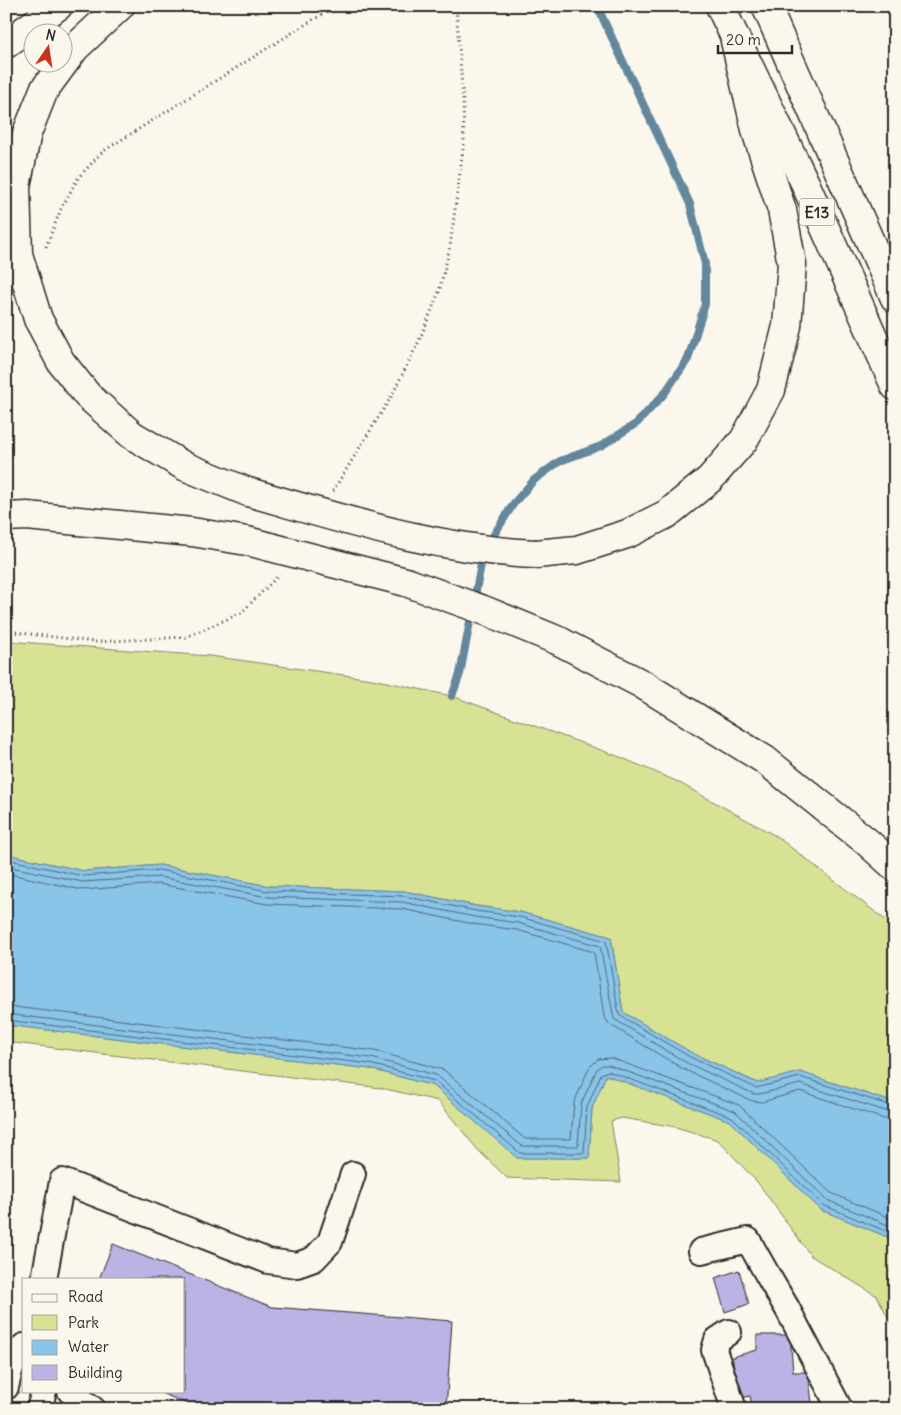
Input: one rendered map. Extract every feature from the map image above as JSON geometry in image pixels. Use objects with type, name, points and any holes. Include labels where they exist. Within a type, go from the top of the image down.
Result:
[{"type":"highway","points":[[6,44],[58,6]]},
{"type":"highway","points":[[120,6],[75,48],[44,90],[27,133],[16,186],[18,254],[38,319],[61,362],[88,396],[132,435],[184,466],[248,492],[387,531],[450,546],[500,552],[536,554],[577,550],[627,534],[667,514],[710,479],[744,440],[771,390],[787,326],[792,264],[782,210],[758,134],[736,41]]},
{"type":"highway","name":"E13","points":[[720,6],[804,183],[895,386]]},
{"type":"highway","name":"E13","points":[[766,6],[895,298]]},
{"type":"highway","points":[[6,516],[27,516],[192,532],[248,541],[406,582],[559,641],[642,684],[765,760],[866,841],[895,867]]},
{"type":"street","points":[[44,1278],[62,1181],[268,1260],[297,1265],[314,1259],[330,1242],[353,1174]]},
{"type":"street","points":[[702,1251],[748,1240],[788,1308],[840,1409]]},
{"type":"street","points":[[729,1332],[717,1340],[714,1350],[734,1409]]},
{"type":"street","points":[[12,1373],[22,1350]]},
{"type":"street","points":[[39,1409],[44,1392]]},
{"type":"street","points":[[71,1392],[93,1409]]},
{"type":"path","points":[[44,255],[61,209],[78,178],[102,152],[335,6]]},
{"type":"path","points":[[330,496],[391,397],[419,341],[439,292],[450,247],[464,142],[456,6]]},
{"type":"path","points":[[6,631],[95,642],[186,637],[241,613],[276,580],[281,572]]},
{"type":"green space","points":[[6,641],[210,656],[372,679],[452,696],[620,757],[676,781],[776,836],[895,929],[895,1103],[800,1072],[758,1083],[692,1053],[623,1012],[611,937],[520,912],[477,906],[404,891],[269,886],[160,865],[84,871],[6,854]]},
{"type":"green space","points":[[6,1025],[370,1069],[434,1086],[518,1158],[589,1158],[592,1108],[606,1075],[730,1121],[821,1210],[895,1240],[895,1331],[877,1296],[811,1256],[758,1183],[718,1140],[676,1127],[622,1118],[611,1121],[621,1182],[507,1178],[477,1149],[438,1101],[381,1088],[6,1042]]},
{"type":"water","points":[[6,854],[84,871],[160,865],[269,886],[404,891],[476,906],[520,912],[611,937],[623,1012],[692,1053],[757,1083],[800,1072],[895,1103],[895,1240],[821,1210],[730,1121],[606,1075],[592,1108],[589,1158],[517,1158],[434,1086],[370,1069],[6,1025]]},
{"type":"building","points":[[113,1244],[272,1307],[452,1321],[446,1409],[200,1409],[158,1392],[185,1392],[185,1278],[99,1278]]},
{"type":"building","points":[[739,1270],[749,1304],[725,1312],[715,1278]]},
{"type":"building","points":[[757,1335],[790,1335],[793,1372],[808,1372],[812,1403],[826,1403],[826,1409],[753,1409],[750,1396],[741,1398],[732,1357],[757,1350]]},
{"type":"waterway","points":[[488,544],[514,503],[534,480],[560,461],[601,446],[637,423],[664,394],[688,359],[705,304],[705,264],[690,204],[597,6]]},
{"type":"waterway","points":[[452,696],[460,674],[483,554]]}]
